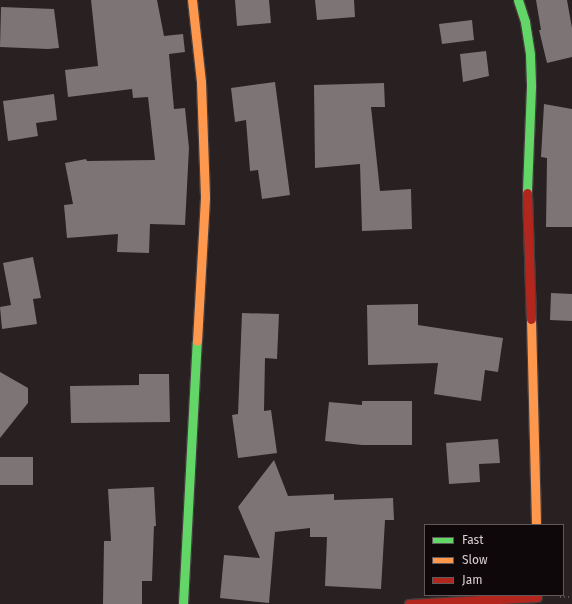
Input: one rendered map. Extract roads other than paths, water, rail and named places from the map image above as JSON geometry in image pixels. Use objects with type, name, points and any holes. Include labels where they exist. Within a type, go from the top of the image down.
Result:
[{"type":"street","points":[[182,604],[205,198],[201,82],[192,0]]},
{"type":"street","points":[[518,0],[526,29],[530,55],[531,87],[526,206],[532,349],[536,524]]},
{"type":"street","points":[[409,604],[537,598]]}]
